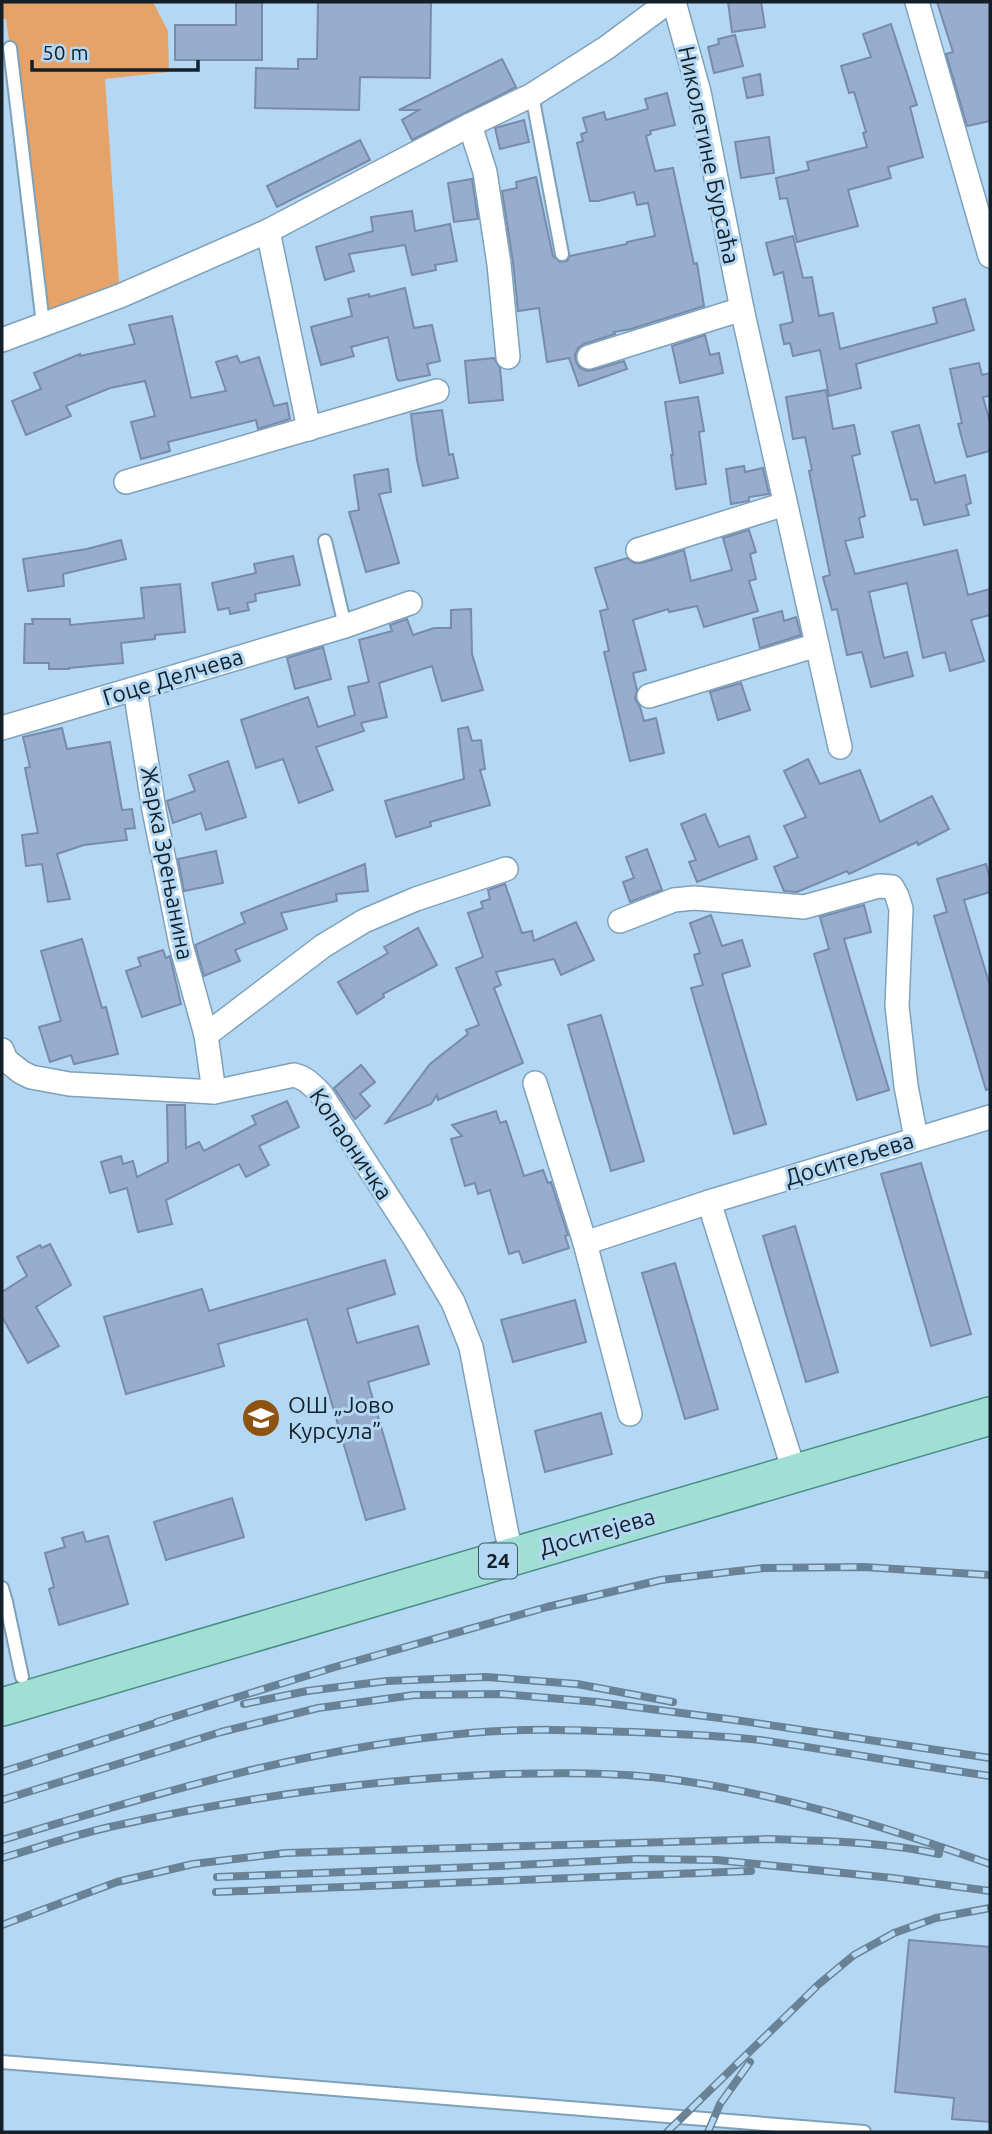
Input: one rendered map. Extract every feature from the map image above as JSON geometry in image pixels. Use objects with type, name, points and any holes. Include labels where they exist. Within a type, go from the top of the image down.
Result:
[{"type":"main road","name":"Доситејева","points":[[2,1707],[510,1546],[791,1463],[990,1393]]},
{"type":"main road","name":"Доситејева","points":[[791,1463],[990,1416]]},
{"type":"main road","name":"Доситејева","points":[[12,1680],[510,1546]]},
{"type":"street","points":[[2,340],[120,296],[268,230],[532,95],[606,48],[668,2]]},
{"type":"street","name":"Николетине Бурсаћа","points":[[674,2],[699,92],[742,309],[841,747]]},
{"type":"street","points":[[917,2],[990,256]]},
{"type":"street","points":[[470,125],[485,172],[499,264],[508,357]]},
{"type":"street","points":[[268,230],[309,429]]},
{"type":"street","points":[[589,356],[742,309]]},
{"type":"street","points":[[126,482],[437,391]]},
{"type":"street","points":[[638,550],[785,504]]},
{"type":"street","name":"Гоце Делчева","points":[[2,728],[345,626],[410,603]]},
{"type":"street","points":[[649,696],[817,645]]},
{"type":"street","name":"Жарка Зрењанина","points":[[135,689],[154,810],[176,918],[206,1035]]},
{"type":"street","points":[[2,1050],[12,1066],[31,1077],[69,1084],[214,1092],[206,1035],[323,947],[365,920],[416,899],[506,869]]},
{"type":"street","points":[[620,922],[674,900],[694,898],[804,907],[878,886],[892,887],[901,909],[897,1006],[906,1086],[916,1138]]},
{"type":"street","name":"Копаоничка","points":[[214,1092],[294,1075],[303,1077],[321,1094],[453,1302],[471,1347],[510,1546]]},
{"type":"street","points":[[535,1083],[584,1242],[630,1415]]},
{"type":"street","name":"Доситељева","points":[[584,1242],[990,1117]]},
{"type":"street","points":[[709,1202],[791,1463]]},
{"type":"lane","points":[[10,48],[43,324]]},
{"type":"lane","points":[[532,95],[562,254]]},
{"type":"lane","points":[[325,541],[345,626]]},
{"type":"lane","points":[[2,1588],[14,1634],[12,1680]]},
{"type":"lane","points":[[2,1625],[14,1634]]},
{"type":"lane","points":[[2,2062],[864,2132]]},
{"type":"shaded area","points":[[2,2],[153,2],[168,31],[169,72],[105,79],[120,296],[43,324],[10,48],[6,19],[2,19]]},
{"type":"building","points":[[236,2],[262,2],[262,60],[175,60],[175,25],[236,25]]},
{"type":"building","points":[[318,2],[431,2],[430,78],[360,77],[359,110],[255,108],[256,68],[298,69],[298,59],[317,59]]},
{"type":"building","points":[[728,2],[761,2],[765,27],[732,32]]},
{"type":"building","points":[[937,2],[990,2],[990,121],[967,126],[946,54],[953,52]]},
{"type":"building","points":[[891,24],[917,105],[910,107],[923,157],[888,167],[891,178],[848,190],[858,226],[797,242],[787,198],[780,199],[776,178],[809,170],[807,162],[867,147],[863,133],[866,132],[854,92],[849,93],[841,66],[871,57],[863,34]]},
{"type":"building","points":[[735,35],[743,66],[714,73],[708,47],[719,44],[718,39]]},
{"type":"building","points":[[502,59],[516,87],[412,140],[402,120],[419,110],[399,110]]},
{"type":"building","points":[[760,74],[763,95],[747,98],[743,78]]},
{"type":"building","points":[[667,93],[675,125],[650,131],[651,134],[646,136],[655,171],[673,168],[694,264],[697,263],[704,306],[614,332],[615,334],[584,344],[578,348],[575,355],[580,368],[587,371],[624,361],[627,369],[579,386],[569,358],[547,362],[539,308],[518,311],[502,191],[517,188],[516,182],[536,177],[553,256],[560,262],[567,261],[570,256],[655,236],[648,203],[637,205],[634,192],[590,201],[577,143],[583,141],[581,134],[587,132],[583,118],[604,112],[606,120],[648,109],[645,99]]},
{"type":"building","points":[[524,120],[529,142],[500,149],[495,128]]},
{"type":"building","points":[[769,137],[774,173],[741,178],[735,142]]},
{"type":"building","points":[[360,140],[370,160],[277,207],[267,186]]},
{"type":"building","points":[[472,179],[478,219],[454,222],[448,183]]},
{"type":"building","points":[[412,211],[415,231],[450,224],[457,261],[435,265],[436,270],[412,275],[405,245],[349,254],[354,271],[325,280],[316,247],[373,231],[371,217]]},
{"type":"building","points":[[793,236],[803,278],[812,277],[819,316],[833,313],[840,349],[937,323],[933,308],[965,299],[974,330],[856,364],[861,388],[829,396],[820,350],[793,356],[790,343],[784,344],[780,325],[793,322],[783,272],[774,275],[766,243]]},
{"type":"building","points":[[405,288],[414,328],[432,325],[440,361],[427,364],[430,375],[399,381],[388,337],[351,347],[354,356],[321,365],[311,327],[352,316],[348,299]]},
{"type":"building","points":[[172,316],[191,398],[226,391],[216,362],[237,356],[240,363],[259,357],[274,406],[287,403],[290,419],[258,429],[256,420],[168,442],[170,451],[141,459],[131,422],[155,416],[145,381],[110,388],[66,406],[71,416],[26,435],[12,401],[41,389],[34,373],[80,354],[135,344],[129,325]]},
{"type":"building","points":[[705,335],[710,355],[719,353],[723,373],[680,383],[672,346]]},
{"type":"building","points":[[494,358],[500,368],[503,400],[469,403],[465,361]]},
{"type":"building","points":[[979,363],[982,375],[990,373],[990,396],[983,397],[990,423],[990,451],[967,457],[958,424],[962,423],[950,369]]},
{"type":"building","points":[[826,390],[833,429],[854,425],[860,454],[852,456],[865,516],[859,518],[863,537],[845,541],[855,574],[957,550],[968,595],[990,589],[990,615],[971,620],[984,661],[950,671],[945,652],[923,658],[907,583],[869,592],[884,658],[907,652],[913,676],[871,687],[862,652],[847,655],[837,609],[832,610],[823,577],[830,575],[809,471],[812,470],[805,437],[793,439],[786,397]]},
{"type":"building","points":[[698,397],[704,431],[699,432],[706,484],[676,489],[665,402]]},
{"type":"building","points":[[442,410],[449,455],[453,454],[458,478],[423,486],[411,414]]},
{"type":"building","points":[[919,425],[935,483],[965,475],[971,503],[966,505],[969,515],[924,525],[917,499],[911,500],[892,432]]},
{"type":"building","points":[[744,466],[745,472],[763,468],[769,494],[749,497],[749,501],[731,504],[726,469]]},
{"type":"building","points":[[388,469],[391,492],[379,494],[399,563],[366,572],[349,512],[359,510],[354,475]]},
{"type":"building","points":[[749,530],[756,552],[750,554],[756,579],[749,581],[758,611],[704,627],[697,606],[669,612],[668,609],[633,620],[646,670],[633,673],[637,690],[635,699],[644,721],[656,718],[664,753],[630,761],[604,652],[609,651],[600,611],[608,609],[595,568],[627,558],[634,563],[642,563],[684,550],[691,581],[732,570],[723,538]]},
{"type":"building","points":[[121,540],[126,559],[63,574],[64,586],[28,591],[23,559],[87,549]]},
{"type":"building","points":[[293,556],[300,585],[255,594],[256,601],[247,603],[249,610],[230,614],[229,608],[218,610],[212,583],[256,573],[254,564]]},
{"type":"building","points":[[180,584],[185,632],[155,635],[155,639],[121,643],[123,663],[49,669],[49,663],[24,663],[25,624],[33,624],[32,619],[70,619],[70,625],[144,618],[141,588]]},
{"type":"building","points":[[471,609],[472,654],[483,690],[442,701],[432,666],[379,683],[387,717],[361,723],[364,731],[316,747],[333,790],[299,803],[283,759],[256,768],[241,720],[308,697],[318,727],[355,715],[348,687],[369,682],[359,640],[392,631],[390,625],[407,619],[413,635],[434,628],[451,628],[451,610]]},
{"type":"building","points":[[782,611],[784,621],[796,617],[801,635],[760,648],[753,619]]},
{"type":"building","points":[[323,647],[331,679],[295,689],[287,658]]},
{"type":"building","points":[[741,683],[750,710],[718,720],[710,692]]},
{"type":"building","points":[[468,727],[472,741],[481,740],[485,769],[480,770],[490,805],[430,822],[431,826],[396,837],[385,801],[464,779],[458,729]]},
{"type":"building","points":[[62,728],[67,749],[110,742],[122,810],[132,809],[135,828],[125,829],[127,840],[84,845],[57,854],[70,899],[48,902],[42,864],[26,866],[22,835],[38,833],[25,768],[30,767],[23,737]]},
{"type":"building","points":[[808,759],[820,784],[860,770],[880,822],[932,796],[949,829],[849,874],[847,871],[797,892],[784,891],[774,867],[798,857],[784,826],[806,817],[784,771]]},
{"type":"building","points":[[228,761],[246,817],[206,830],[201,813],[173,823],[167,801],[195,791],[189,775]]},
{"type":"building","points":[[705,814],[719,847],[749,836],[757,859],[697,882],[689,862],[696,860],[681,824]]},
{"type":"building","points":[[647,849],[662,890],[630,902],[623,882],[634,878],[626,857]]},
{"type":"building","points":[[216,851],[223,883],[184,891],[178,859]]},
{"type":"building","points":[[365,864],[368,891],[336,894],[337,901],[281,913],[287,929],[235,950],[240,961],[204,976],[195,945],[245,923],[241,913]]},
{"type":"building","points":[[986,864],[990,892],[964,900],[990,986],[990,1089],[986,1090],[934,916],[947,912],[937,879]]},
{"type":"building","points":[[505,884],[522,933],[532,931],[534,941],[576,922],[594,960],[561,975],[554,959],[496,972],[501,985],[494,988],[523,1063],[438,1100],[437,1095],[431,1104],[386,1123],[430,1064],[468,1034],[466,1030],[479,1025],[456,968],[483,957],[468,913],[483,908],[481,902],[490,899],[488,890]]},
{"type":"building","points":[[864,905],[871,932],[844,939],[889,1090],[857,1100],[814,954],[829,949],[820,917]]},
{"type":"building","points":[[711,915],[722,946],[742,940],[750,966],[722,974],[766,1124],[734,1134],[691,988],[703,985],[694,955],[700,953],[690,923]]},
{"type":"building","points":[[418,928],[437,965],[383,994],[384,997],[357,1014],[338,982],[388,953],[384,947]]},
{"type":"building","points":[[82,939],[102,1008],[106,1007],[118,1054],[74,1064],[71,1055],[50,1062],[39,1027],[61,1021],[41,951]]},
{"type":"building","points":[[163,950],[166,958],[170,956],[181,1004],[142,1017],[126,971],[141,966],[138,958]]},
{"type":"building","points":[[601,1015],[644,1161],[611,1171],[568,1025]]},
{"type":"building","points":[[361,1065],[375,1082],[360,1094],[370,1106],[355,1119],[334,1088]]},
{"type":"building","points":[[287,1101],[299,1127],[259,1146],[269,1165],[246,1177],[239,1164],[166,1200],[172,1224],[138,1232],[127,1188],[110,1193],[101,1162],[121,1156],[123,1164],[133,1161],[137,1177],[168,1162],[167,1105],[185,1105],[186,1148],[199,1142],[204,1151],[256,1124],[252,1116]]},
{"type":"building","points":[[496,1111],[500,1123],[506,1121],[524,1176],[543,1170],[548,1183],[551,1182],[568,1235],[565,1236],[569,1248],[523,1263],[519,1251],[509,1254],[490,1190],[478,1194],[475,1183],[465,1186],[451,1139],[462,1136],[452,1125]]},
{"type":"building","points":[[921,1163],[971,1334],[931,1346],[881,1174]]},
{"type":"building","points":[[795,1226],[838,1372],[806,1382],[763,1236]]},
{"type":"building","points":[[50,1244],[71,1285],[36,1307],[59,1346],[28,1363],[2,1317],[2,1292],[27,1276],[17,1257],[40,1245],[42,1248]]},
{"type":"building","points":[[385,1260],[395,1294],[347,1309],[357,1343],[418,1326],[429,1364],[368,1382],[405,1509],[366,1520],[307,1319],[218,1344],[224,1366],[126,1394],[104,1317],[202,1289],[209,1311]]},
{"type":"building","points":[[675,1263],[718,1409],[685,1419],[642,1273]]},
{"type":"building","points":[[575,1300],[586,1342],[513,1362],[501,1320]]},
{"type":"building","points":[[601,1413],[612,1454],[545,1472],[535,1431]]},
{"type":"building","points":[[232,1498],[244,1537],[166,1560],[154,1522]]},
{"type":"building","points":[[83,1532],[86,1542],[108,1536],[128,1604],[59,1625],[49,1589],[54,1587],[45,1553],[65,1547],[62,1538]]},
{"type":"building","points":[[909,1940],[990,1947],[990,2122],[952,2119],[954,2098],[895,2092]]},
{"type":"railway","points":[[157,1722],[335,1667],[547,1607],[661,1580],[764,1568],[864,1567],[990,1575]]},
{"type":"railway","points":[[244,1704],[307,1691],[387,1681],[486,1677],[577,1684],[673,1702]]},
{"type":"railway","points":[[2,1800],[221,1732],[318,1708],[414,1695],[502,1694],[597,1702],[990,1758]]},
{"type":"railway","points":[[2,1772],[165,1720]]},
{"type":"railway","points":[[2,1840],[175,1790],[292,1761],[350,1749],[490,1731],[593,1731],[745,1738],[990,1776]]},
{"type":"railway","points":[[2,1858],[104,1828],[263,1798],[409,1780],[567,1773],[649,1777],[751,1793],[832,1813],[990,1864]]},
{"type":"railway","points":[[2,1925],[117,1882],[193,1864],[285,1853],[770,1839],[834,1841],[939,1854]]},
{"type":"railway","points":[[217,1877],[637,1859],[717,1860],[990,1891]]},
{"type":"railway","points":[[216,1892],[751,1871]]},
{"type":"railway","points":[[667,2132],[819,1984],[854,1955],[894,1933],[936,1918],[990,1908]]},
{"type":"railway","points":[[708,2132],[720,2104],[750,2062]]},
{"type":"place","name":"ОШ „Јово Курсула”","points":[[261,1418]]}]
